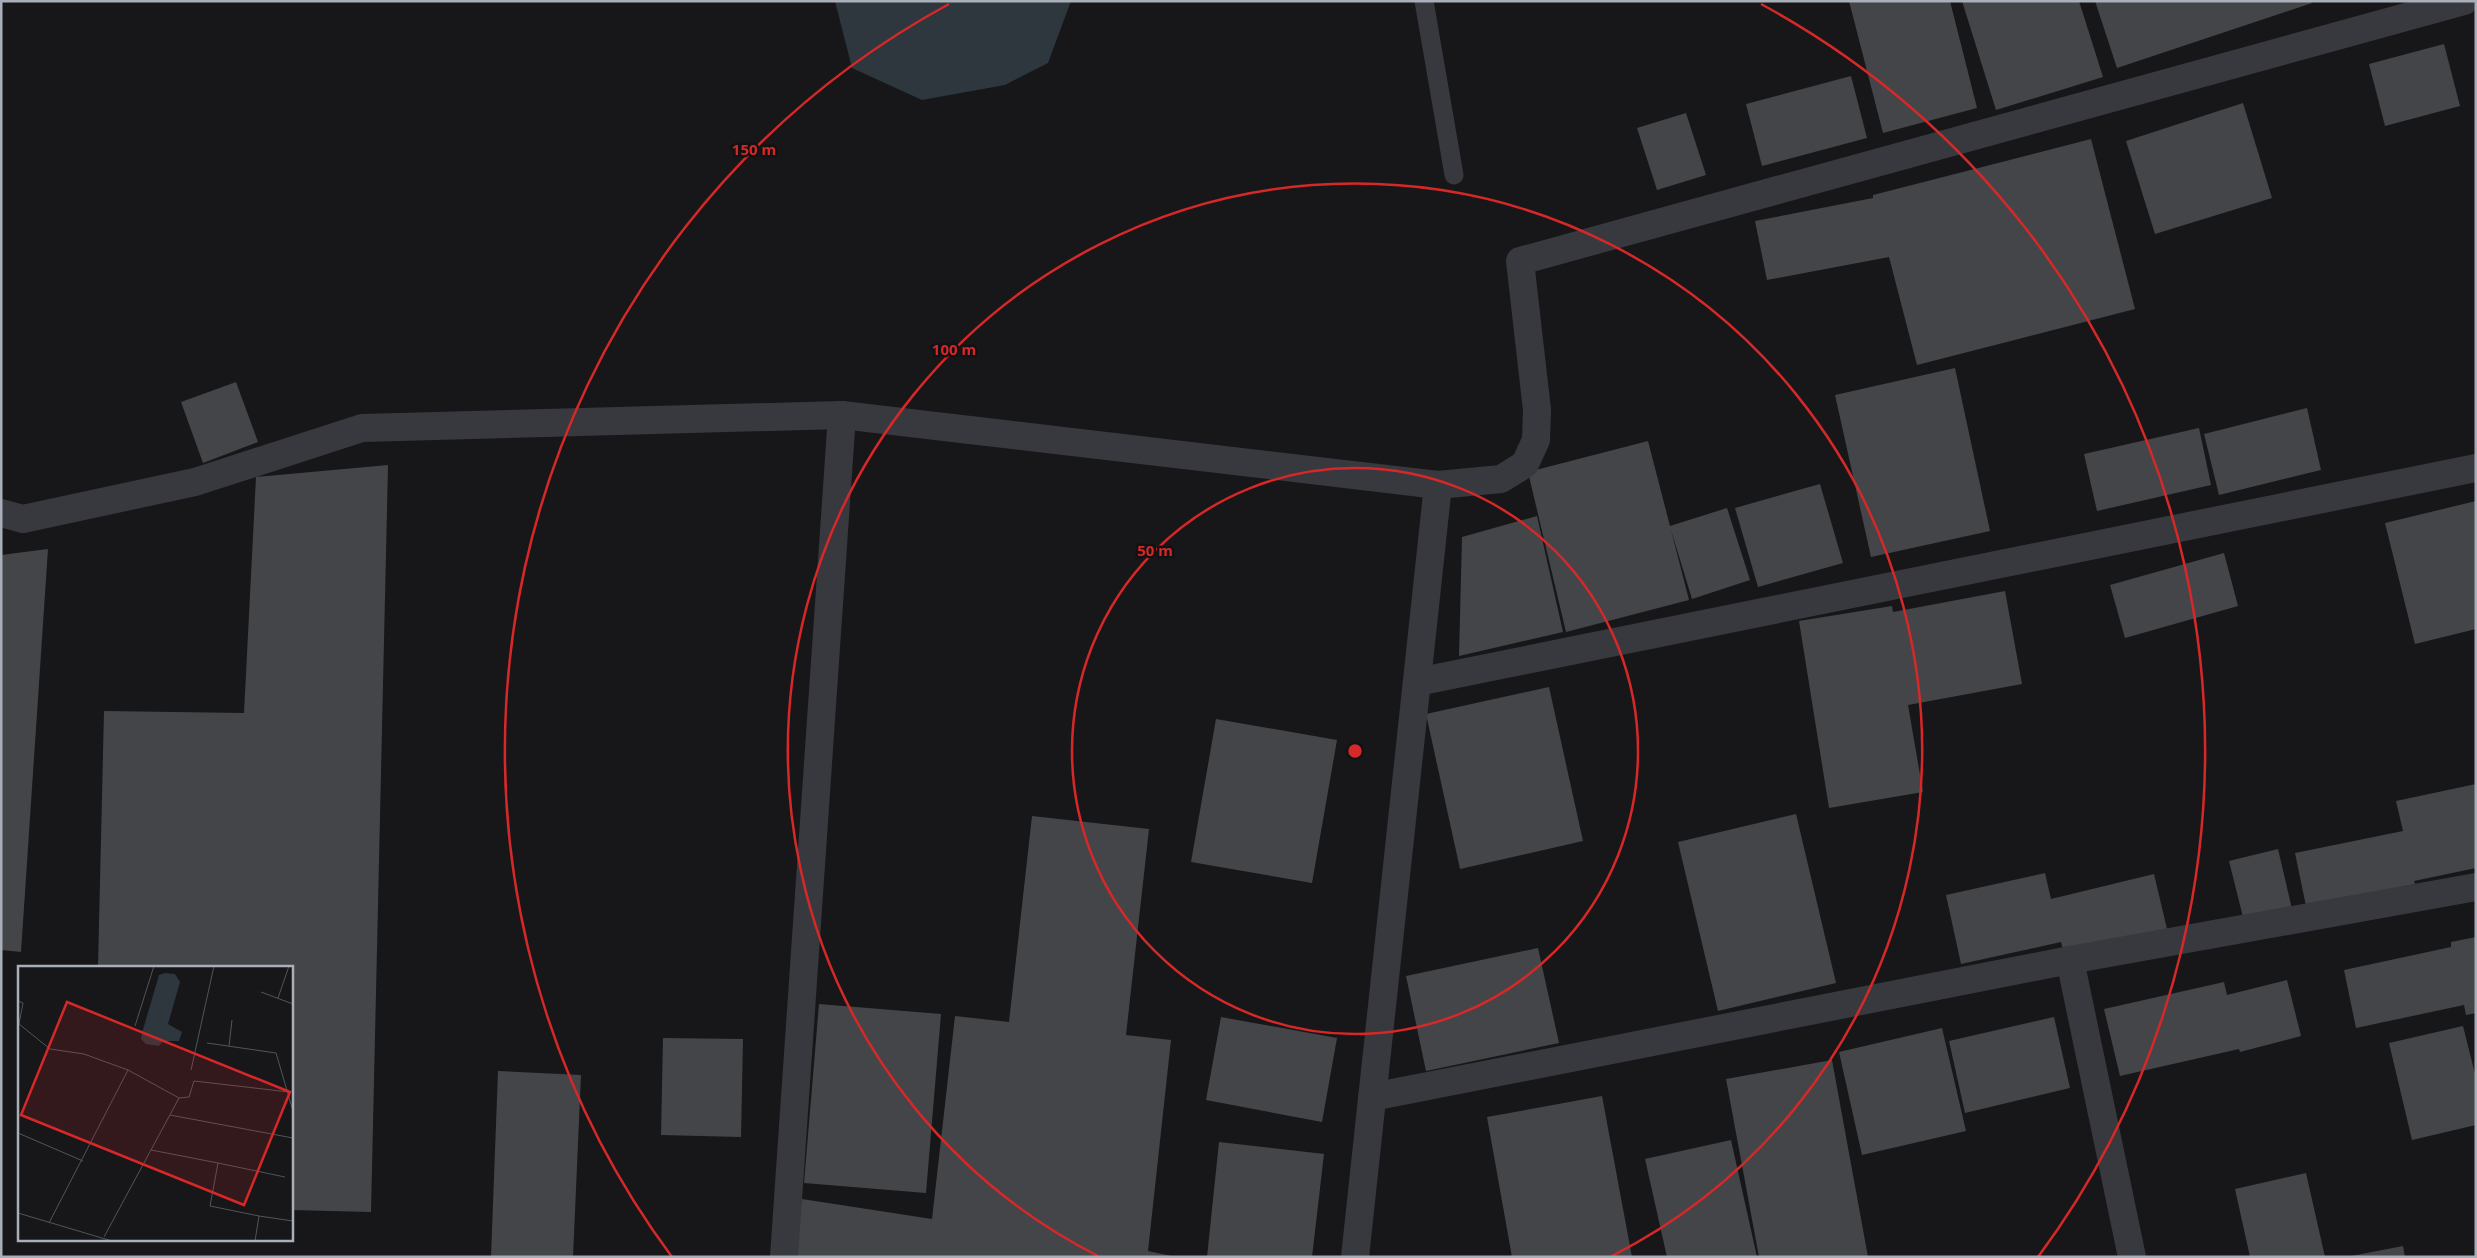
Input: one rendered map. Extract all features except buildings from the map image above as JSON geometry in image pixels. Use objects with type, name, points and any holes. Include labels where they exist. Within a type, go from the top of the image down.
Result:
[{"type":"street","points":[[1,514],[23,518],[195,482],[362,428],[842,415],[1438,485],[1501,479],[1525,464],[1536,440],[1537,410],[1520,261],[2465,1],[2476,15]]},
{"type":"street","points":[[784,1257],[842,415]]},
{"type":"street","points":[[1417,682],[2476,468]]},
{"type":"street","points":[[1355,1257],[1438,485]]},
{"type":"street","points":[[1372,1097],[2070,960],[2476,887]]},
{"type":"street","points":[[2070,960],[2132,1257]]},
{"type":"lane","points":[[1424,1],[1454,175]]},
{"type":"shaded area","points":[[835,1],[1071,1],[1048,63],[1005,85],[922,100],[852,68]]}]
